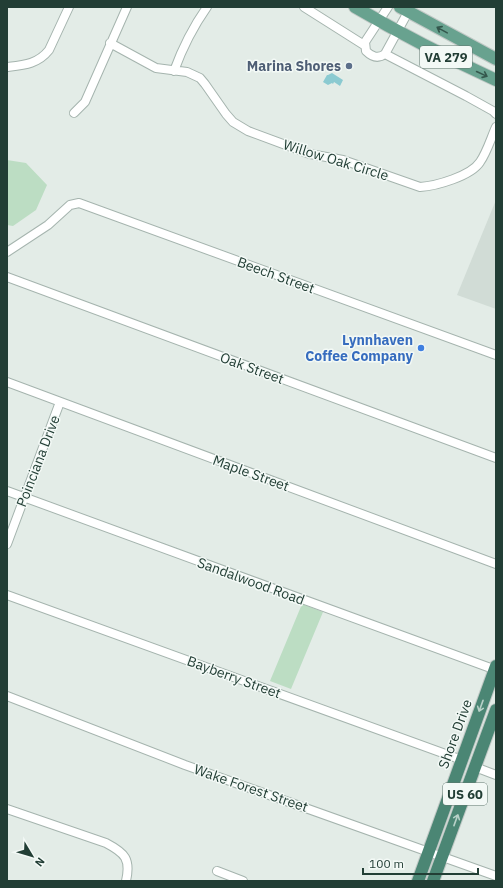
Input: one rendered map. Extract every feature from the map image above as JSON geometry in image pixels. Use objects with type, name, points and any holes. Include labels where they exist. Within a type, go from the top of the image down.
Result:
[{"type":"highway","name":"Shore Drive","points":[[418,881],[496,668]]},
{"type":"highway","name":"US 60","points":[[433,881],[496,710]]},
{"type":"main road","name":"VA 279","points":[[355,7],[398,32],[496,80]]},
{"type":"main road","name":"VA 279","points":[[404,9],[496,59]]},
{"type":"street","points":[[7,67],[33,63],[44,56],[49,50],[69,7]]},
{"type":"street","points":[[74,113],[85,102],[127,7]]},
{"type":"street","points":[[174,71],[191,33],[207,7]]},
{"type":"street","points":[[304,7],[364,45],[366,51],[374,57],[385,54],[398,32],[404,9]]},
{"type":"street","points":[[364,45],[388,7]]},
{"type":"street","name":"Willow Oak Circle","points":[[110,43],[156,68],[187,72],[200,78],[233,122],[248,131],[310,154],[343,160],[420,187],[428,187],[448,181],[474,168],[481,161],[496,127]]},
{"type":"street","points":[[385,54],[466,96],[496,114]]},
{"type":"street","name":"Beech Street","points":[[7,252],[48,225],[70,205],[79,203],[496,355]]},
{"type":"street","name":"Oak Street","points":[[7,277],[496,458]]},
{"type":"street","name":"Maple Street","points":[[7,382],[496,564]]},
{"type":"street","name":"Poinciana Drive","points":[[7,544],[60,402]]},
{"type":"street","name":"Sandalwood Road","points":[[7,491],[496,668]]},
{"type":"street","name":"Bayberry Street","points":[[7,595],[462,760]]},
{"type":"street","name":"Wake Forest Street","points":[[7,696],[185,765],[496,876]]},
{"type":"street","points":[[475,767],[496,774]]},
{"type":"street","points":[[7,809],[106,843],[117,849],[126,858],[128,870],[126,881]]},
{"type":"street","points":[[217,871],[243,881]]},
{"type":"shaded area","points":[[496,200],[496,309],[457,295]]},
{"type":"green space","points":[[7,160],[26,163],[47,185],[36,210],[13,226],[7,225]]},
{"type":"green space","points":[[302,604],[323,612],[291,689],[270,681]]},
{"type":"water","points":[[332,73],[343,80],[340,86],[334,82],[333,84],[328,85],[323,82],[327,75]]},
{"type":"place","name":"Marina Shores","points":[[349,66]]},
{"type":"place","name":"Lynnhaven Coffee Company","points":[[421,348]]}]
